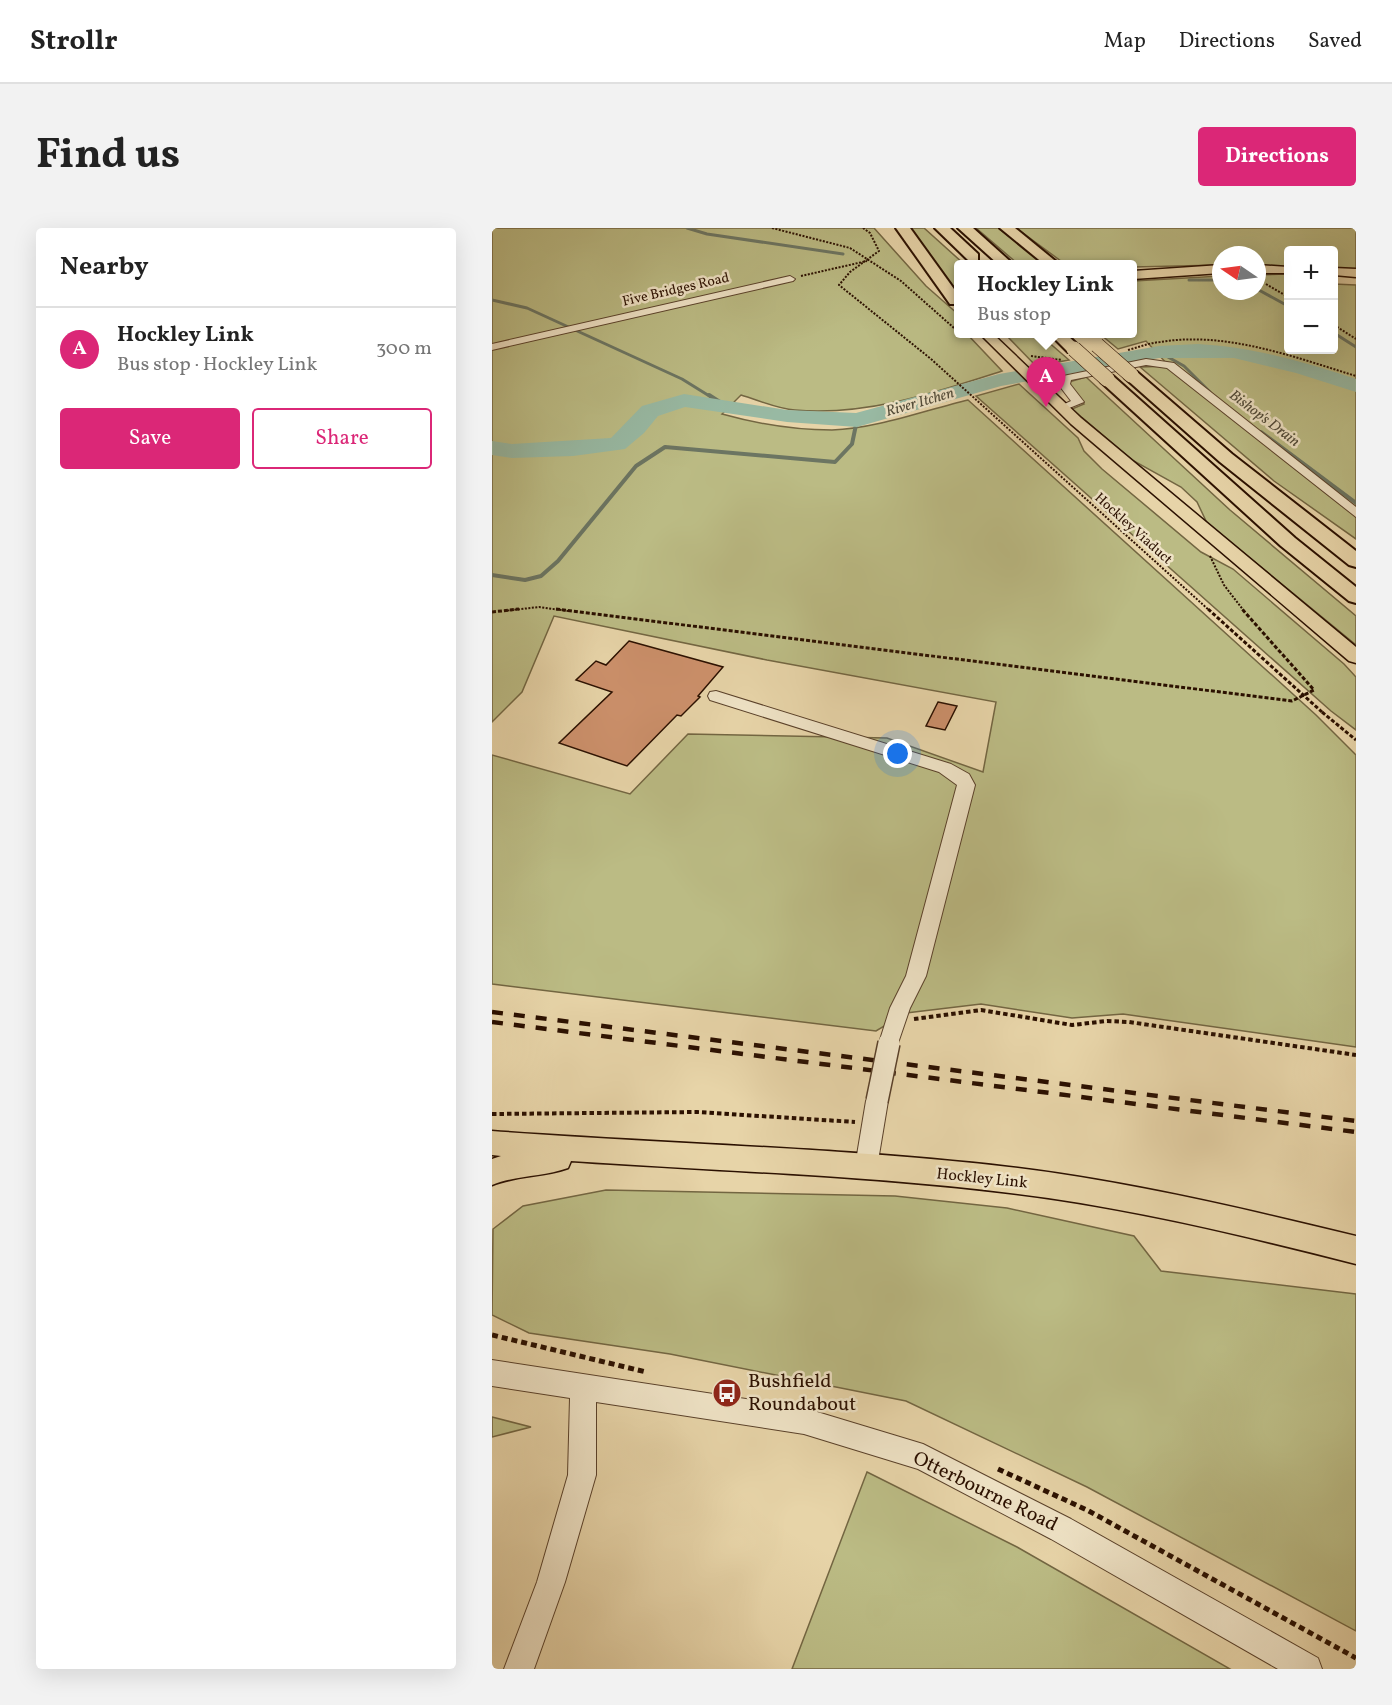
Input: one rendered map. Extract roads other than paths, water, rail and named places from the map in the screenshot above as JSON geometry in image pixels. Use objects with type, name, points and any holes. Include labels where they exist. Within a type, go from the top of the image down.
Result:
[{"type":"highway","points":[[903,228],[954,297]]},
{"type":"highway","points":[[942,228],[978,260]]},
{"type":"highway","points":[[965,228],[1001,260]]},
{"type":"highway","points":[[1008,228],[1047,260]]},
{"type":"highway","points":[[1062,338],[1288,542],[1356,597]]},
{"type":"highway","points":[[1089,338],[1226,458],[1356,561]]},
{"type":"main road","points":[[1266,269],[1284,270]]},
{"type":"main road","points":[[1137,275],[1212,270]]},
{"type":"main road","points":[[1338,272],[1356,273]]},
{"type":"main road","points":[[991,338],[1062,408],[1159,493],[1356,657]]},
{"type":"main road","name":"Hockley Link","points":[[492,1143],[602,1153],[676,1154],[866,1167],[1010,1180],[1197,1210],[1356,1250]]},
{"type":"main road","name":"Hockley Link","points":[[492,1172],[508,1166],[602,1153]]},
{"type":"street","name":"Five Bridges Road","points":[[492,347],[790,279]]},
{"type":"street","points":[[1062,408],[1078,402],[1064,384],[1067,378],[1146,362],[1170,365],[1356,513]]},
{"type":"street","points":[[716,696],[945,768],[963,778],[966,785],[916,976],[900,1008],[892,1034],[871,1124],[866,1167]]},
{"type":"street","name":"Otterbourne Road","points":[[492,1373],[804,1421],[923,1457],[1061,1529],[1307,1669]]},
{"type":"street","points":[[519,1669],[550,1582],[582,1475],[583,1388]]},
{"type":"waterway","points":[[687,228],[707,234],[843,254]]},
{"type":"waterway","points":[[1189,280],[1212,280]]},
{"type":"waterway","points":[[1266,294],[1284,304]]},
{"type":"waterway","points":[[492,300],[527,308],[682,379],[711,397]]},
{"type":"waterway","points":[[1338,336],[1356,347]]},
{"type":"waterway","name":"River Itchen","points":[[492,448],[512,451],[573,449],[617,444],[636,428],[650,411],[684,400],[723,404],[787,416],[857,420],[999,380],[1159,352],[1198,350],[1234,352],[1302,368],[1356,386]]},
{"type":"waterway","name":"Bishop's Drain","points":[[1159,352],[1184,366],[1210,392]]},
{"type":"waterway","name":"River Itchen","points":[[709,395],[723,404]]},
{"type":"waterway","points":[[492,575],[525,580],[541,576],[558,561],[636,466],[665,447],[835,462],[852,444],[857,420]]},
{"type":"waterway","name":"Bishop's Drain","points":[[1261,432],[1356,503]]},
{"type":"railway","points":[[492,1012],[1356,1121]]},
{"type":"railway","points":[[492,1022],[1356,1132]]},
{"type":"place","name":"Hockley Link","points":[[1046,407]]},
{"type":"place","name":"Bushfield Roundabout","points":[[727,1393]]}]
